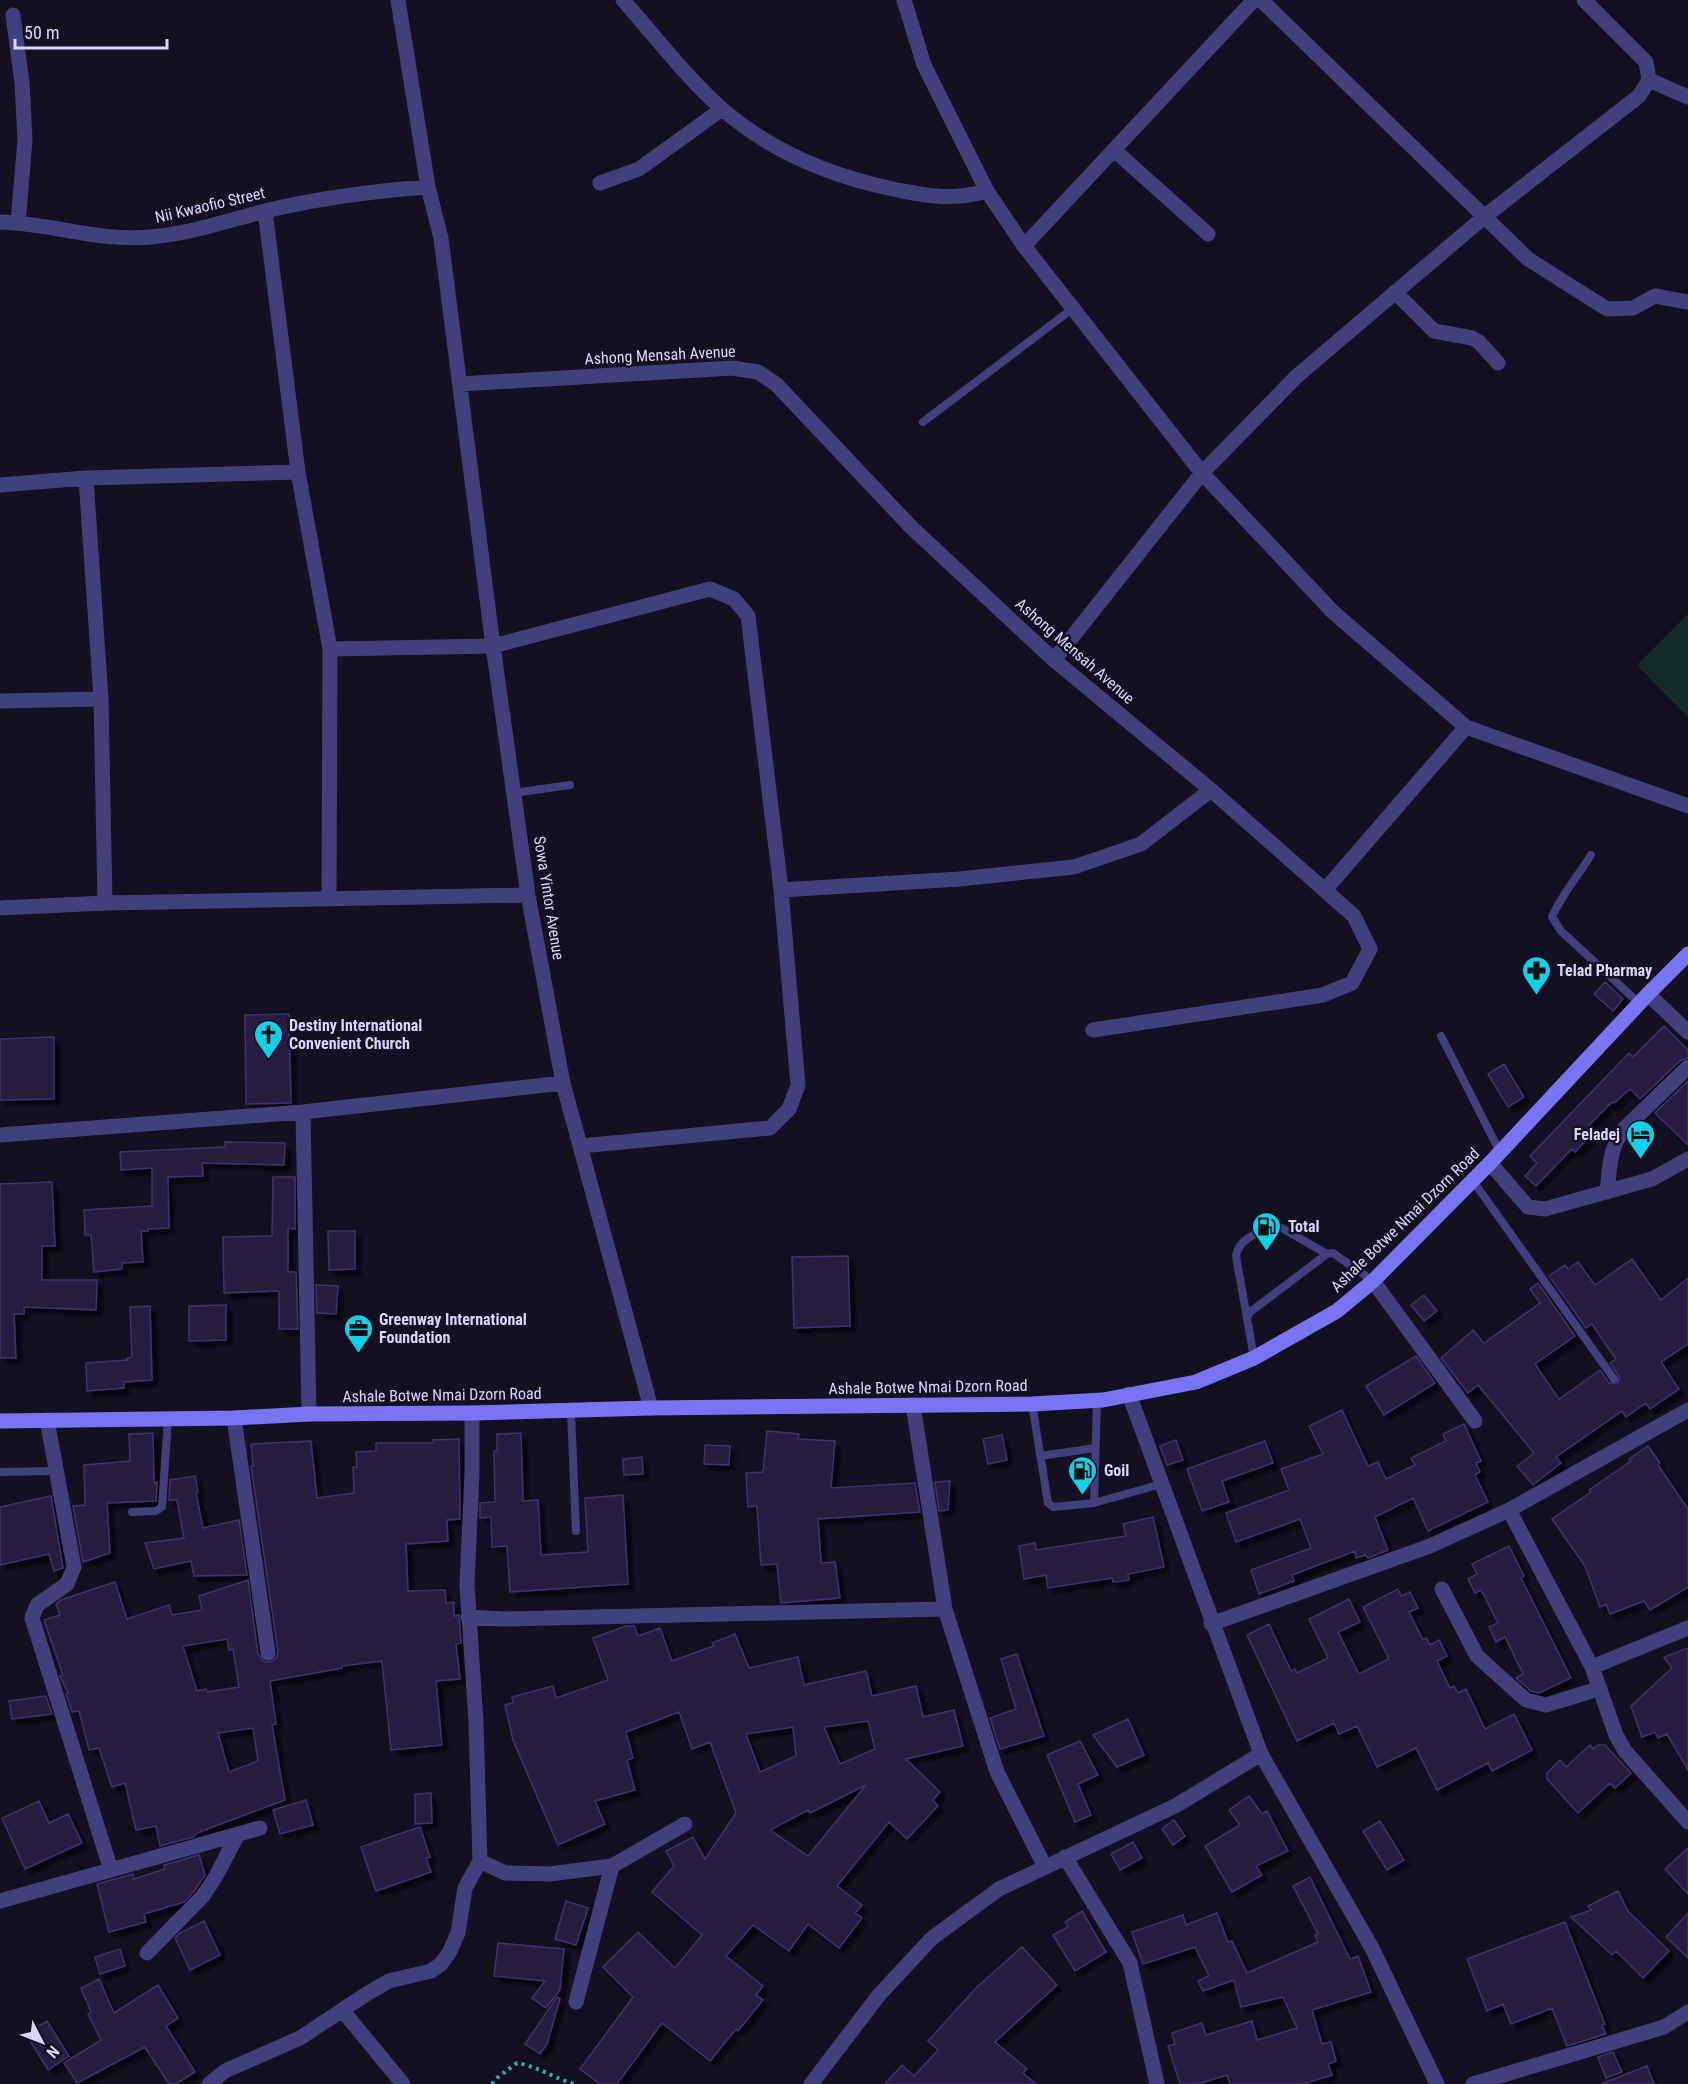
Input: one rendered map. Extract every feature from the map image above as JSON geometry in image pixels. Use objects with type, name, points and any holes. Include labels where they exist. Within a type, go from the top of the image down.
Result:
[{"type":"main road","name":"Ashale Botwe Nmai Dzorn Road","points":[[0,1421],[651,1408],[1032,1404],[1097,1400],[1196,1382],[1254,1358],[1337,1311],[1373,1281],[1473,1181],[1688,954]]},
{"type":"street","name":"Sowa Yintor Avenue","points":[[398,0],[428,187],[441,238],[493,646],[528,895],[563,1083],[651,1408]]},
{"type":"street","points":[[623,0],[691,78],[722,109],[777,148],[821,169],[868,184],[937,197],[963,198],[987,192]]},
{"type":"street","points":[[904,0],[924,64],[987,192],[1024,246],[1202,473],[1333,612],[1466,727],[1688,806]]},
{"type":"street","points":[[1024,246],[1254,0]]},
{"type":"street","points":[[1261,0],[1528,259],[1607,309],[1633,308],[1656,296],[1688,302]]},
{"type":"street","points":[[1054,660],[1202,473],[1298,376],[1484,217],[1639,96],[1649,80],[1646,62],[1584,0]]},
{"type":"street","points":[[13,15],[22,83],[25,140],[18,222]]},
{"type":"street","points":[[1649,80],[1688,97]]},
{"type":"street","points":[[600,183],[639,170],[722,109]]},
{"type":"street","points":[[1114,150],[1208,234]]},
{"type":"street","name":"Nii Kwaofio Street","points":[[0,222],[18,222],[97,236],[148,237],[197,230],[265,211],[352,194],[428,187]]},
{"type":"street","points":[[265,211],[298,472],[330,649],[329,899]]},
{"type":"street","points":[[1395,292],[1434,331],[1472,338],[1479,342],[1498,363]]},
{"type":"street","name":"Ashong Mensah Avenue","points":[[460,384],[732,368],[758,372],[777,384],[911,527],[1054,660],[1211,790],[1354,916],[1370,949],[1352,983],[1323,994],[1093,1030]]},
{"type":"street","points":[[0,485],[86,478],[298,472]]},
{"type":"street","points":[[86,478],[101,699],[105,903]]},
{"type":"street","points":[[330,649],[493,646],[710,589],[734,599],[748,616],[781,890],[798,1085],[789,1109],[770,1128],[581,1146]]},
{"type":"street","points":[[0,701],[101,699]]},
{"type":"street","points":[[1325,891],[1466,727]]},
{"type":"street","points":[[781,890],[959,879],[1074,867],[1141,844],[1211,790]]},
{"type":"street","points":[[0,908],[105,903],[528,895]]},
{"type":"street","points":[[1644,999],[1688,1032]]},
{"type":"street","points":[[1607,1192],[1611,1152],[1615,1141],[1623,1130],[1688,1067]]},
{"type":"street","points":[[0,1135],[303,1112],[563,1083]]},
{"type":"street","points":[[303,1112],[309,1414]]},
{"type":"street","points":[[1495,1158],[1527,1207],[1536,1209],[1545,1209],[1652,1179],[1688,1159]]},
{"type":"street","points":[[1373,1281],[1475,1421]]},
{"type":"street","points":[[1129,1394],[1211,1624],[1261,1754],[1372,1948],[1437,2084]]},
{"type":"street","points":[[913,1405],[945,1609],[997,1772],[1045,1867]]},
{"type":"street","points":[[1211,1624],[1430,1546],[1509,1510],[1688,1410]]},
{"type":"street","points":[[209,2084],[225,2071],[300,2038],[389,1981],[431,1971],[441,1964],[449,1953],[458,1933],[465,1888],[480,1861],[476,1722],[466,1585],[472,1473],[472,1413]]},
{"type":"street","points":[[234,1418],[268,1653]]},
{"type":"street","points":[[47,1420],[74,1567],[67,1584],[37,1605],[32,1618],[111,1870]]},
{"type":"street","points":[[1509,1510],[1592,1667],[1616,1735],[1625,1750],[1688,1822]]},
{"type":"street","points":[[1442,1589],[1477,1656],[1526,1700],[1546,1705],[1598,1689]]},
{"type":"street","points":[[468,1617],[503,1619],[945,1609]]},
{"type":"street","points":[[1592,1667],[1688,1628]]},
{"type":"street","points":[[811,2084],[879,1995],[932,1938],[999,1889],[1177,1805],[1261,1754]]},
{"type":"street","points":[[480,1861],[505,1873],[549,1874],[612,1866],[685,1824]]},
{"type":"street","points":[[0,1901],[260,1828]]},
{"type":"street","points":[[147,1953],[202,1896],[216,1876],[238,1834]]},
{"type":"street","points":[[1065,1857],[1130,1963],[1157,2084]]},
{"type":"street","points":[[576,2002],[612,1866]]},
{"type":"street","points":[[342,2011],[403,2084]]},
{"type":"street","points":[[1473,2084],[1664,2027],[1688,2012]]},
{"type":"lane","points":[[923,422],[1072,309]]},
{"type":"lane","points":[[514,793],[570,785]]},
{"type":"lane","points":[[1591,855],[1559,900],[1552,917],[1561,931],[1644,999]]},
{"type":"lane","points":[[1441,1036],[1495,1158]]},
{"type":"lane","points":[[1473,1181],[1614,1378]]},
{"type":"lane","points":[[1254,1358],[1236,1256],[1240,1242],[1274,1226],[1280,1227],[1327,1254]]},
{"type":"lane","points":[[1247,1318],[1250,1311],[1327,1254],[1333,1253],[1373,1281]]},
{"type":"lane","points":[[1094,1503],[1097,1400]]},
{"type":"lane","points":[[1032,1404],[1048,1503],[1053,1507],[1094,1503],[1161,1484]]},
{"type":"lane","points":[[572,1411],[576,1531]]},
{"type":"lane","points":[[132,1512],[156,1511],[162,1507],[168,1419]]},
{"type":"lane","points":[[1040,1456],[1095,1448]]},
{"type":"lane","points":[[0,1472],[57,1471]]},
{"type":"path","points":[[492,2084],[517,2063],[530,2064],[556,2078],[574,2084]]},
{"type":"green space","points":[[1688,614],[1688,717],[1637,665]]},
{"type":"building","points":[[1605,982],[1623,999],[1613,1011],[1594,994]]},
{"type":"building","name":"Destiny International Convenient Church","points":[[289,1014],[291,1103],[246,1104],[245,1015]]},
{"type":"building","points":[[1664,1026],[1688,1050],[1688,1058],[1681,1060],[1640,1099],[1630,1089],[1614,1103],[1612,1102],[1589,1125],[1595,1131],[1575,1152],[1572,1149],[1536,1186],[1525,1176],[1537,1163],[1530,1156],[1629,1053],[1633,1057]]},
{"type":"building","points":[[54,1037],[54,1099],[0,1100],[0,1039]]},
{"type":"building","points":[[1504,1064],[1524,1097],[1508,1107],[1488,1074]]},
{"type":"building","points":[[1688,1081],[1688,1145],[1655,1113]]},
{"type":"building","points":[[225,1142],[285,1143],[284,1165],[202,1163],[203,1176],[168,1177],[169,1228],[141,1231],[143,1262],[122,1263],[122,1269],[94,1272],[91,1235],[85,1235],[84,1210],[152,1206],[152,1168],[121,1170],[120,1152],[225,1147]]},
{"type":"building","points":[[273,1177],[295,1177],[295,1229],[288,1228],[288,1272],[296,1272],[298,1329],[279,1329],[279,1291],[224,1293],[223,1237],[272,1236]]},
{"type":"building","points":[[52,1182],[55,1246],[42,1246],[42,1280],[97,1280],[96,1310],[24,1307],[24,1314],[14,1314],[16,1358],[0,1358],[0,1184]]},
{"type":"building","points":[[328,1231],[355,1231],[355,1269],[329,1270]]},
{"type":"building","points":[[848,1256],[850,1326],[794,1328],[792,1257]]},
{"type":"building","points":[[1632,1259],[1661,1300],[1688,1278],[1688,1344],[1661,1362],[1679,1389],[1650,1409],[1646,1403],[1626,1417],[1622,1411],[1556,1457],[1561,1463],[1533,1485],[1517,1466],[1534,1453],[1478,1385],[1468,1393],[1441,1358],[1473,1330],[1484,1343],[1540,1303],[1530,1289],[1538,1283],[1575,1336],[1535,1364],[1559,1399],[1600,1370],[1609,1383],[1617,1384],[1620,1378],[1610,1363],[1616,1359],[1592,1324],[1586,1328],[1549,1276],[1565,1265],[1568,1269],[1578,1262],[1595,1285]]},
{"type":"building","points":[[316,1285],[338,1286],[336,1314],[317,1313]]},
{"type":"building","points":[[1424,1295],[1437,1311],[1424,1321],[1411,1305]]},
{"type":"building","points":[[226,1305],[226,1340],[189,1341],[189,1306]]},
{"type":"building","points":[[150,1306],[152,1380],[124,1382],[124,1388],[87,1391],[86,1363],[127,1360],[132,1357],[130,1307]]},
{"type":"building","points":[[1416,1356],[1435,1383],[1384,1415],[1366,1386]]},
{"type":"building","points":[[1342,1410],[1368,1466],[1378,1462],[1386,1479],[1415,1465],[1411,1458],[1446,1441],[1443,1434],[1464,1424],[1481,1461],[1476,1463],[1480,1472],[1475,1475],[1488,1502],[1428,1531],[1413,1498],[1375,1517],[1388,1550],[1368,1558],[1366,1555],[1356,1558],[1355,1551],[1292,1575],[1294,1581],[1259,1594],[1251,1570],[1311,1548],[1300,1519],[1236,1542],[1226,1513],[1289,1490],[1281,1469],[1323,1454],[1309,1426]]},
{"type":"building","points":[[767,1431],[799,1434],[798,1439],[835,1441],[831,1488],[915,1483],[920,1512],[818,1519],[821,1563],[835,1562],[840,1598],[781,1603],[777,1564],[761,1565],[757,1506],[748,1507],[746,1473],[763,1472]]},
{"type":"building","points":[[153,1433],[154,1483],[157,1482],[156,1501],[107,1503],[110,1553],[83,1562],[73,1506],[85,1505],[84,1465],[130,1461],[129,1434]]},
{"type":"building","points":[[521,1433],[523,1501],[538,1500],[541,1555],[588,1552],[585,1498],[623,1495],[628,1584],[510,1592],[507,1546],[492,1547],[491,1517],[480,1518],[480,1503],[495,1502],[494,1451],[497,1451],[497,1434]]},
{"type":"building","points":[[1002,1435],[1007,1460],[988,1464],[983,1439]]},
{"type":"building","points":[[459,1439],[460,1519],[447,1520],[448,1541],[406,1544],[408,1591],[445,1590],[446,1603],[454,1602],[454,1616],[459,1615],[461,1643],[456,1644],[460,1679],[436,1681],[442,1745],[391,1750],[382,1661],[342,1666],[342,1668],[270,1681],[276,1724],[272,1725],[285,1800],[195,1834],[194,1837],[160,1846],[156,1826],[136,1830],[125,1783],[112,1787],[99,1748],[89,1750],[79,1711],[72,1712],[66,1694],[68,1693],[60,1676],[63,1675],[44,1620],[60,1615],[56,1604],[61,1600],[115,1582],[127,1619],[169,1605],[172,1615],[202,1610],[199,1596],[248,1580],[258,1654],[264,1662],[270,1662],[277,1657],[278,1652],[251,1466],[253,1466],[251,1444],[311,1441],[317,1498],[354,1493],[353,1467],[357,1467],[356,1452],[376,1451],[376,1443],[433,1443],[433,1440]],"holes":[[[227,1639],[229,1650],[233,1649],[239,1687],[207,1692],[206,1689],[197,1691],[183,1646]],[[253,1728],[258,1761],[229,1772],[218,1733]]]},
{"type":"building","points":[[1176,1440],[1183,1460],[1167,1465],[1160,1446]]},
{"type":"building","points":[[1265,1441],[1273,1463],[1222,1481],[1229,1502],[1202,1511],[1187,1469]]},
{"type":"building","points":[[705,1445],[730,1446],[729,1465],[704,1464]]},
{"type":"building","points":[[1648,1446],[1688,1509],[1688,1587],[1650,1610],[1644,1601],[1610,1614],[1606,1604],[1600,1607],[1585,1566],[1552,1519],[1591,1492],[1589,1490],[1631,1461],[1629,1459]]},
{"type":"building","points":[[642,1457],[643,1474],[624,1475],[623,1459]]},
{"type":"building","points":[[195,1476],[203,1528],[239,1520],[247,1575],[194,1576],[191,1561],[154,1569],[145,1543],[184,1538],[177,1500],[169,1500],[170,1480]]},
{"type":"building","points":[[950,1481],[948,1510],[939,1511],[935,1482]]},
{"type":"building","points":[[51,1496],[63,1568],[54,1571],[49,1554],[0,1565],[0,1507]]},
{"type":"building","points":[[1153,1517],[1164,1567],[1128,1574],[1129,1580],[1113,1582],[1112,1578],[1048,1588],[1046,1575],[1024,1579],[1019,1546],[1035,1543],[1036,1550],[1126,1536],[1123,1524]]},
{"type":"building","points":[[1509,1546],[1524,1576],[1521,1578],[1571,1678],[1539,1693],[1531,1691],[1516,1678],[1523,1674],[1505,1637],[1496,1642],[1489,1627],[1498,1623],[1481,1590],[1475,1593],[1468,1579],[1477,1574],[1472,1564]]},
{"type":"building","points":[[1398,1589],[1401,1596],[1410,1592],[1418,1608],[1409,1612],[1423,1640],[1426,1638],[1430,1645],[1439,1640],[1447,1656],[1437,1661],[1450,1688],[1454,1686],[1458,1693],[1466,1689],[1485,1729],[1514,1714],[1532,1750],[1492,1771],[1488,1763],[1437,1790],[1416,1748],[1377,1767],[1357,1726],[1339,1734],[1334,1723],[1297,1741],[1247,1635],[1269,1624],[1291,1671],[1295,1669],[1297,1673],[1328,1658],[1309,1619],[1349,1599],[1360,1622],[1338,1632],[1359,1674],[1389,1659],[1363,1607]]},
{"type":"building","points":[[626,1626],[634,1626],[638,1636],[660,1628],[672,1661],[714,1646],[712,1643],[735,1634],[749,1668],[798,1657],[804,1685],[866,1671],[872,1696],[916,1686],[923,1717],[954,1710],[963,1746],[906,1759],[940,1792],[933,1800],[938,1806],[907,1839],[889,1822],[837,1886],[862,1905],[855,1913],[862,1918],[839,1948],[808,1924],[789,1951],[753,1925],[726,1956],[763,1986],[756,1995],[763,2000],[738,2031],[736,2029],[710,2061],[662,2023],[617,2084],[600,2084],[580,2069],[633,1997],[603,1967],[638,1932],[675,1968],[702,1935],[652,1892],[674,1866],[666,1851],[693,1837],[705,1859],[736,1813],[710,1742],[692,1749],[679,1712],[626,1732],[633,1758],[627,1760],[635,1790],[595,1801],[605,1824],[558,1845],[513,1740],[505,1705],[513,1703],[512,1697],[553,1686],[556,1698],[608,1680],[593,1638]],"holes":[[[868,1721],[875,1749],[840,1764],[824,1727]],[[793,1727],[796,1756],[760,1772],[746,1734]],[[866,1785],[808,1856],[770,1830],[808,1810],[810,1813]]]},
{"type":"building","points":[[1688,1648],[1688,1770],[1667,1734],[1658,1738],[1655,1732],[1642,1737],[1631,1706],[1672,1668],[1664,1657]]},
{"type":"building","points":[[1017,1654],[1044,1736],[1000,1749],[990,1718],[1016,1709],[1001,1659]]},
{"type":"building","points":[[46,1696],[52,1714],[12,1719],[9,1701]]},
{"type":"building","points":[[1128,1719],[1144,1755],[1117,1767],[1093,1735]]},
{"type":"building","points":[[1080,1741],[1098,1775],[1078,1784],[1091,1815],[1075,1822],[1047,1755]]},
{"type":"building","points":[[1590,1745],[1593,1749],[1598,1745],[1605,1745],[1631,1773],[1615,1788],[1610,1783],[1578,1813],[1547,1779],[1547,1773],[1560,1760],[1566,1767]]},
{"type":"building","points":[[431,1793],[432,1823],[415,1824],[415,1794]]},
{"type":"building","points":[[1249,1796],[1262,1814],[1267,1811],[1288,1851],[1256,1866],[1262,1875],[1232,1892],[1205,1846],[1240,1825],[1229,1810]]},
{"type":"building","points":[[306,1800],[313,1825],[280,1834],[273,1810]]},
{"type":"building","points":[[39,1801],[49,1823],[68,1814],[82,1843],[25,1869],[2,1818]]},
{"type":"building","points":[[1174,1820],[1185,1836],[1173,1845],[1162,1829]]},
{"type":"building","points":[[1380,1821],[1404,1860],[1387,1870],[1363,1831]]},
{"type":"building","points":[[420,1827],[430,1857],[426,1858],[431,1872],[376,1891],[361,1847]]},
{"type":"building","points":[[1133,1842],[1142,1858],[1120,1870],[1111,1854]]},
{"type":"building","points":[[1688,1848],[1688,1894],[1665,1869]]},
{"type":"building","points":[[199,1855],[205,1875],[184,1902],[144,1914],[146,1922],[109,1932],[97,1884],[133,1874],[134,1879],[165,1869],[164,1865]]},
{"type":"building","points":[[1310,1877],[1350,1959],[1358,1956],[1371,1992],[1312,2010],[1322,2044],[1331,2042],[1336,2061],[1328,2064],[1332,2075],[1303,2084],[1230,2084],[1227,2075],[1198,2084],[1180,2084],[1168,2046],[1175,2044],[1172,2033],[1202,2023],[1206,2035],[1252,2021],[1257,2040],[1297,2028],[1283,1997],[1241,2007],[1234,1980],[1203,1991],[1198,1981],[1209,1976],[1195,1947],[1143,1964],[1132,1932],[1183,1915],[1186,1925],[1217,1913],[1228,1942],[1232,1941],[1247,1973],[1318,1942],[1315,1935],[1318,1934],[1293,1886]]},
{"type":"building","points":[[1618,1891],[1628,1911],[1669,1951],[1643,1978],[1616,1951],[1612,1955],[1571,1917],[1591,1910],[1588,1906]]},
{"type":"building","points":[[566,1901],[588,1908],[576,1945],[555,1939]]},
{"type":"building","points":[[1082,1911],[1106,1952],[1075,1971],[1053,1935],[1068,1927],[1065,1922]]},
{"type":"building","points":[[1688,1913],[1688,1958],[1666,1937]]},
{"type":"building","points":[[204,1921],[220,1955],[190,1970],[175,1938]]},
{"type":"building","points":[[1565,1922],[1605,2024],[1602,2025],[1606,2034],[1567,2046],[1552,2008],[1511,2024],[1503,2004],[1487,2011],[1467,1959]]},
{"type":"building","points":[[498,1943],[564,1949],[560,1990],[546,2008],[532,1998],[545,1981],[494,1976]]},
{"type":"building","points":[[1022,1947],[1057,1985],[995,2042],[1027,2069],[1023,2073],[1036,2084],[885,2084],[902,2065],[914,2076],[938,2050],[928,2041],[976,1988]]},
{"type":"building","points":[[120,1949],[125,1966],[100,1974],[95,1957]]},
{"type":"building","points":[[99,1979],[114,2013],[158,1985],[178,2018],[166,2026],[195,2072],[176,2084],[169,2084],[145,2047],[77,2083],[64,2063],[101,2040],[88,2014],[91,2012],[81,1988]]},
{"type":"building","points":[[557,1997],[560,1999],[547,2044],[540,2054],[525,2044]]},
{"type":"building","points":[[47,2021],[69,2056],[48,2070],[26,2034]]},
{"type":"building","points":[[1613,2052],[1622,2072],[1606,2078],[1598,2057]]},
{"type":"building","points":[[1647,2066],[1654,2084],[1603,2084],[1603,2083]]},
{"type":"place","name":"Telad Pharmay","points":[[1536,996]]},
{"type":"place","name":"Destiny International Convenient Church","points":[[268,1060]]},
{"type":"place","name":"Feladej","points":[[1641,1160]]},
{"type":"place","name":"Total","points":[[1267,1252]]},
{"type":"place","name":"Greenway International Foundation","points":[[358,1354]]},
{"type":"place","name":"Goil","points":[[1083,1496]]}]
